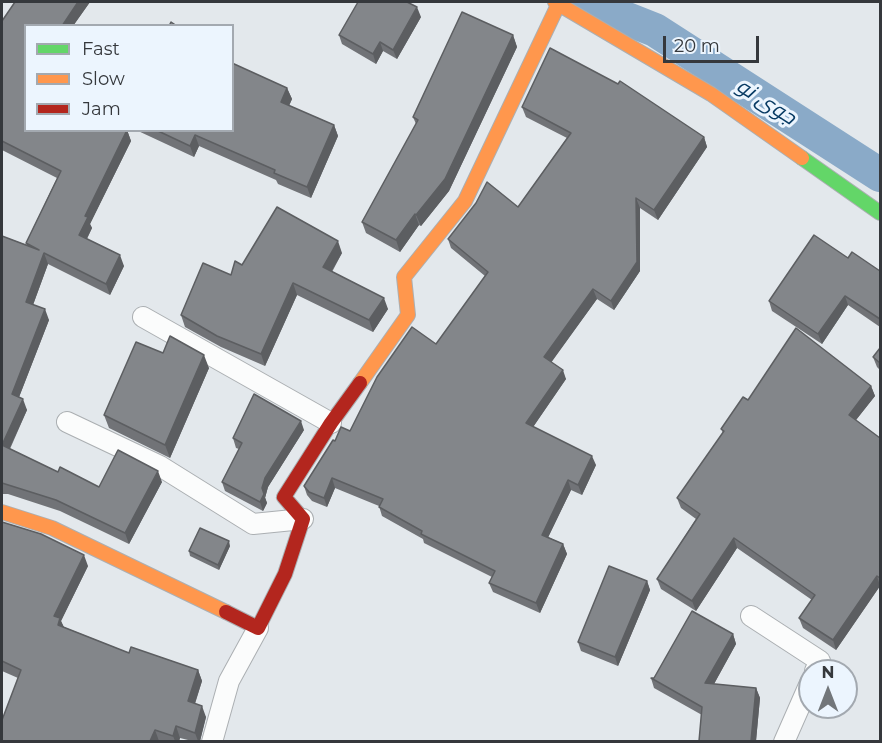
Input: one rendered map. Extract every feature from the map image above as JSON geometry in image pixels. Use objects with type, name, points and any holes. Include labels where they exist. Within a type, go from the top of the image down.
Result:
[{"type":"street","points":[[2,512],[52,528],[258,628],[285,574],[303,519],[284,497],[331,423],[408,315],[404,276],[465,201],[557,2],[711,94],[880,213]]},
{"type":"lane","points":[[143,317],[331,423]]},
{"type":"lane","points":[[67,422],[160,466],[253,524],[303,519]]},
{"type":"lane","points":[[751,616],[817,659]]},
{"type":"lane","points":[[212,741],[229,681],[258,628]]},
{"type":"lane","points":[[784,741],[798,710]]},
{"type":"building","points":[[15,2],[78,2],[63,24],[24,24],[24,132],[126,132],[85,216],[88,217],[79,235],[120,255],[106,284],[44,253],[26,302],[45,309],[12,394],[23,399],[2,445],[2,236],[39,250],[26,243],[61,171],[2,141],[2,21]]},
{"type":"building","points":[[358,2],[407,2],[417,7],[393,50],[380,42],[373,54],[339,35]]},
{"type":"building","points":[[462,12],[513,35],[445,179],[396,240],[362,222],[418,120],[413,117]]},
{"type":"building","points":[[550,48],[618,84],[620,81],[704,137],[654,210],[636,198],[637,262],[611,301],[593,289],[544,357],[563,370],[526,423],[592,456],[578,485],[568,480],[542,535],[563,544],[536,603],[489,583],[495,571],[421,534],[422,531],[379,507],[383,499],[332,478],[324,498],[309,492],[304,486],[333,440],[335,441],[341,427],[350,431],[377,377],[412,327],[436,344],[488,272],[448,239],[476,203],[487,182],[518,207],[571,133],[522,107]]},
{"type":"building","points":[[234,64],[287,88],[281,102],[334,125],[307,187],[274,173],[275,170],[195,135],[190,146],[160,132],[234,132]]},
{"type":"building","points":[[277,207],[338,241],[323,267],[384,298],[369,320],[293,283],[261,354],[217,336],[181,315],[203,263],[231,275],[235,261],[242,265]]},
{"type":"building","points":[[814,235],[848,258],[852,252],[880,271],[880,319],[845,296],[818,334],[769,301]]},
{"type":"building","points":[[796,328],[871,386],[849,415],[880,438],[880,578],[877,576],[833,640],[799,618],[815,595],[734,538],[692,601],[657,579],[700,514],[677,498],[724,431],[721,429],[743,397],[748,400]]},
{"type":"building","points":[[170,336],[204,355],[165,445],[104,415],[136,342],[163,353]]},
{"type":"building","points":[[880,348],[880,363],[873,357]]},
{"type":"building","points":[[254,394],[301,421],[265,478],[262,488],[264,494],[260,502],[222,482],[242,443],[233,438]]},
{"type":"building","points":[[2,445],[58,472],[60,467],[99,487],[118,450],[158,471],[125,533],[56,500],[2,483]]},
{"type":"building","points":[[2,522],[41,534],[84,555],[54,616],[60,618],[58,625],[129,653],[131,647],[198,670],[188,701],[202,706],[195,733],[176,726],[173,736],[155,730],[150,741],[2,741],[2,720],[21,670],[2,661]]},
{"type":"building","points":[[200,528],[229,541],[218,565],[189,551]]},
{"type":"building","points":[[609,566],[647,581],[615,657],[578,642]]},
{"type":"building","points":[[692,611],[733,634],[705,683],[756,688],[751,741],[699,741],[702,707],[651,678],[654,678]]},
{"type":"waterway","name":"جوی نو","points":[[584,2],[655,30],[880,175]]},
{"type":"traffic: fast","points":[[802,158],[880,213]]},
{"type":"traffic: slow","points":[[555,2],[711,94],[802,158]]},
{"type":"traffic: slow","points":[[360,383],[408,315],[404,277],[465,201],[559,3]]},
{"type":"traffic: slow","points":[[2,512],[52,528],[226,612]]},
{"type":"traffic: jam","points":[[226,612],[258,628],[285,574],[303,519],[284,497],[331,423],[360,383]]}]
